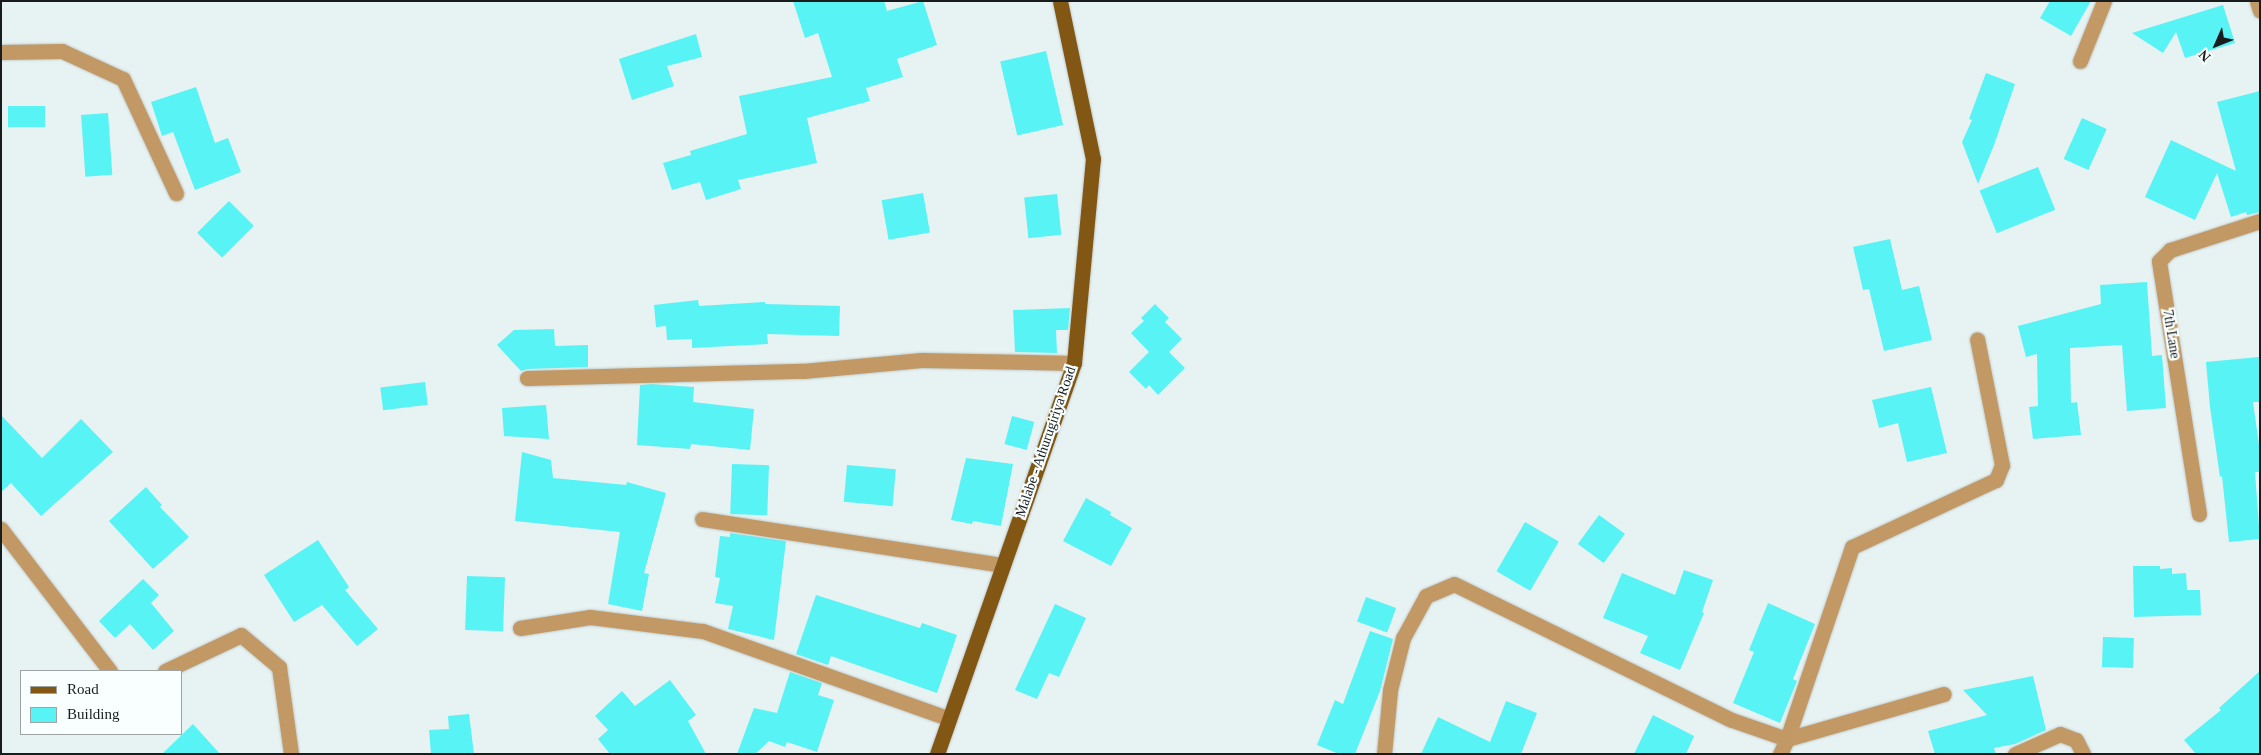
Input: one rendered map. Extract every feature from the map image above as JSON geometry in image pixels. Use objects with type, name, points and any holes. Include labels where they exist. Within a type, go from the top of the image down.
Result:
[{"type":"main road","name":"Malabe - Athurugiriya Road","points":[[937,754],[948,718],[1074,363],[1093,159],[1060,1]]},
{"type":"street","points":[[2080,61],[2104,1]]},
{"type":"street","points":[[2258,1],[2260,11]]},
{"type":"street","points":[[1,52],[62,51],[123,79],[176,193]]},
{"type":"street","name":"7th Lane","points":[[2199,514],[2160,260],[2170,250],[2260,221]]},
{"type":"street","points":[[1780,754],[1787,739],[1852,548],[1996,480],[2002,465],[1977,339]]},
{"type":"street","points":[[527,378],[803,371],[921,360],[1074,363]]},
{"type":"street","points":[[702,519],[1003,565]]},
{"type":"street","points":[[1,529],[109,670]]},
{"type":"street","points":[[1384,754],[1390,690],[1403,638],[1426,596],[1454,584],[1732,720],[1787,739],[1944,694]]},
{"type":"street","points":[[520,628],[590,617],[703,631],[948,718]]},
{"type":"street","points":[[167,670],[240,635],[279,667],[291,754]]},
{"type":"street","points":[[2014,754],[2060,734],[2076,740],[2083,754]]},
{"type":"building","points":[[793,1],[884,1],[887,11],[923,1],[937,45],[897,59],[903,77],[866,88],[870,101],[807,118],[817,163],[738,180],[741,189],[706,200],[700,182],[672,190],[663,163],[691,155],[690,151],[747,134],[739,96],[832,77],[818,33],[805,38]]},
{"type":"building","points":[[2050,1],[2091,1],[2071,36],[2040,18]]},
{"type":"building","points":[[2223,5],[2235,43],[2185,58],[2176,32],[2163,53],[2132,33]]},
{"type":"building","points":[[696,34],[702,57],[667,66],[674,86],[632,100],[619,59]]},
{"type":"building","points":[[1046,51],[1063,125],[1017,136],[1000,62]]},
{"type":"building","points":[[1986,73],[2015,84],[1978,184],[1962,142],[1972,120],[1969,119]]},
{"type":"building","points":[[196,87],[215,143],[228,138],[241,172],[195,190],[173,132],[162,136],[151,102]]},
{"type":"building","points":[[2260,91],[2260,212],[2247,215],[2246,212],[2231,217],[2217,173],[2195,220],[2145,197],[2171,140],[2236,171],[2217,102]]},
{"type":"building","points":[[8,106],[45,106],[45,127],[8,127]]},
{"type":"building","points":[[108,113],[112,175],[85,177],[81,115]]},
{"type":"building","points":[[2082,118],[2107,129],[2088,170],[2064,159]]},
{"type":"building","points":[[2038,167],[2055,210],[1997,233],[1980,191]]},
{"type":"building","points":[[923,193],[930,232],[889,240],[882,200]]},
{"type":"building","points":[[1057,194],[1061,235],[1028,238],[1024,197]]},
{"type":"building","points":[[229,201],[254,226],[222,258],[197,233]]},
{"type":"building","points":[[1890,239],[1902,290],[1919,286],[1932,340],[1884,351],[1869,289],[1863,290],[1853,247]]},
{"type":"building","points":[[2147,282],[2152,356],[2162,355],[2166,408],[2127,411],[2122,345],[2070,348],[2071,403],[2077,402],[2081,435],[2033,439],[2029,407],[2038,406],[2037,354],[2026,357],[2018,326],[2101,304],[2100,285]]},
{"type":"building","points":[[698,300],[699,306],[765,302],[765,304],[840,306],[839,336],[767,334],[768,344],[692,348],[692,339],[667,340],[666,326],[656,327],[654,305]]},
{"type":"building","points":[[1155,304],[1169,318],[1165,322],[1182,339],[1169,352],[1185,368],[1158,395],[1149,385],[1146,389],[1129,372],[1149,352],[1131,333],[1144,321],[1141,318]]},
{"type":"building","points":[[1070,308],[1068,330],[1056,330],[1057,353],[1015,352],[1013,310]]},
{"type":"building","points":[[554,329],[555,346],[588,345],[588,367],[527,369],[521,371],[497,345],[514,330]]},
{"type":"building","points":[[2259,357],[2260,402],[2253,402],[2260,452],[2260,472],[2255,472],[2260,539],[2229,542],[2222,476],[2220,477],[2210,407],[2206,362]]},
{"type":"building","points":[[425,382],[428,405],[383,410],[380,387]]},
{"type":"building","points":[[640,385],[694,387],[693,402],[754,409],[750,450],[691,444],[690,449],[637,445]]},
{"type":"building","points":[[1931,387],[1947,453],[1907,462],[1898,423],[1879,428],[1872,400]]},
{"type":"building","points":[[546,405],[549,439],[504,436],[502,408]]},
{"type":"building","points":[[1,415],[42,458],[81,419],[113,452],[41,516],[11,483],[1,492]]},
{"type":"building","points":[[1012,416],[1034,422],[1027,450],[1004,444]]},
{"type":"building","points":[[522,452],[551,460],[553,478],[626,485],[627,482],[666,493],[644,573],[649,574],[642,611],[608,604],[620,532],[515,521]]},
{"type":"building","points":[[966,458],[1013,464],[1001,526],[973,521],[972,524],[951,520]]},
{"type":"building","points":[[732,464],[769,465],[767,515],[730,514]]},
{"type":"building","points":[[847,465],[896,469],[893,506],[844,502]]},
{"type":"building","points":[[146,487],[162,505],[160,507],[189,537],[153,569],[109,521]]},
{"type":"building","points":[[1086,498],[1111,512],[1110,515],[1132,528],[1111,566],[1063,541]]},
{"type":"building","points":[[1599,515],[1625,534],[1604,563],[1578,544]]},
{"type":"building","points":[[1525,522],[1559,542],[1530,591],[1496,571]]},
{"type":"building","points":[[730,533],[786,541],[774,640],[728,629],[733,606],[715,603],[720,578],[715,577],[720,536],[730,537]]},
{"type":"building","points":[[318,540],[349,587],[345,590],[378,629],[357,646],[322,605],[294,622],[264,575]]},
{"type":"building","points":[[2133,566],[2160,566],[2160,569],[2172,568],[2172,574],[2186,573],[2187,590],[2200,590],[2201,615],[2134,617]]},
{"type":"building","points":[[1684,570],[1713,580],[1702,612],[1704,613],[1680,670],[1640,653],[1648,636],[1603,618],[1622,573],[1675,595]]},
{"type":"building","points":[[467,576],[505,577],[503,631],[465,630]]},
{"type":"building","points":[[143,579],[159,595],[151,603],[174,631],[153,650],[130,624],[115,638],[99,621]]},
{"type":"building","points":[[816,595],[920,628],[922,623],[957,635],[937,693],[831,656],[828,665],[796,654]]},
{"type":"building","points":[[1366,597],[1396,608],[1387,632],[1357,621]]},
{"type":"building","points":[[1768,603],[1815,624],[1793,679],[1797,681],[1780,723],[1733,703],[1754,652],[1749,650]]},
{"type":"building","points":[[1055,604],[1086,618],[1059,677],[1049,673],[1037,699],[1015,690]]},
{"type":"building","points":[[1370,631],[1393,639],[1380,691],[1355,754],[1339,754],[1317,745],[1335,700],[1343,704]]},
{"type":"building","points":[[2103,637],[2134,638],[2133,668],[2102,667]]},
{"type":"building","points":[[2260,671],[2260,754],[2196,754],[2184,740],[2221,710],[2219,708]]},
{"type":"building","points":[[790,672],[822,683],[818,695],[834,700],[817,752],[787,742],[785,747],[769,741],[755,754],[737,754],[754,708],[777,713]]},
{"type":"building","points":[[2033,676],[2046,730],[2015,744],[1994,748],[1996,754],[1935,754],[1928,731],[1987,715],[1963,690]]},
{"type":"building","points":[[670,680],[696,715],[688,721],[706,754],[610,754],[598,739],[608,730],[595,716],[622,691],[635,706]]},
{"type":"building","points":[[1506,701],[1537,713],[1521,754],[1421,754],[1438,717],[1490,742]]},
{"type":"building","points":[[469,714],[474,754],[431,754],[429,730],[449,729],[448,716]]},
{"type":"building","points":[[1653,715],[1694,736],[1686,754],[1634,754]]},
{"type":"building","points":[[193,724],[220,754],[162,754]]}]
